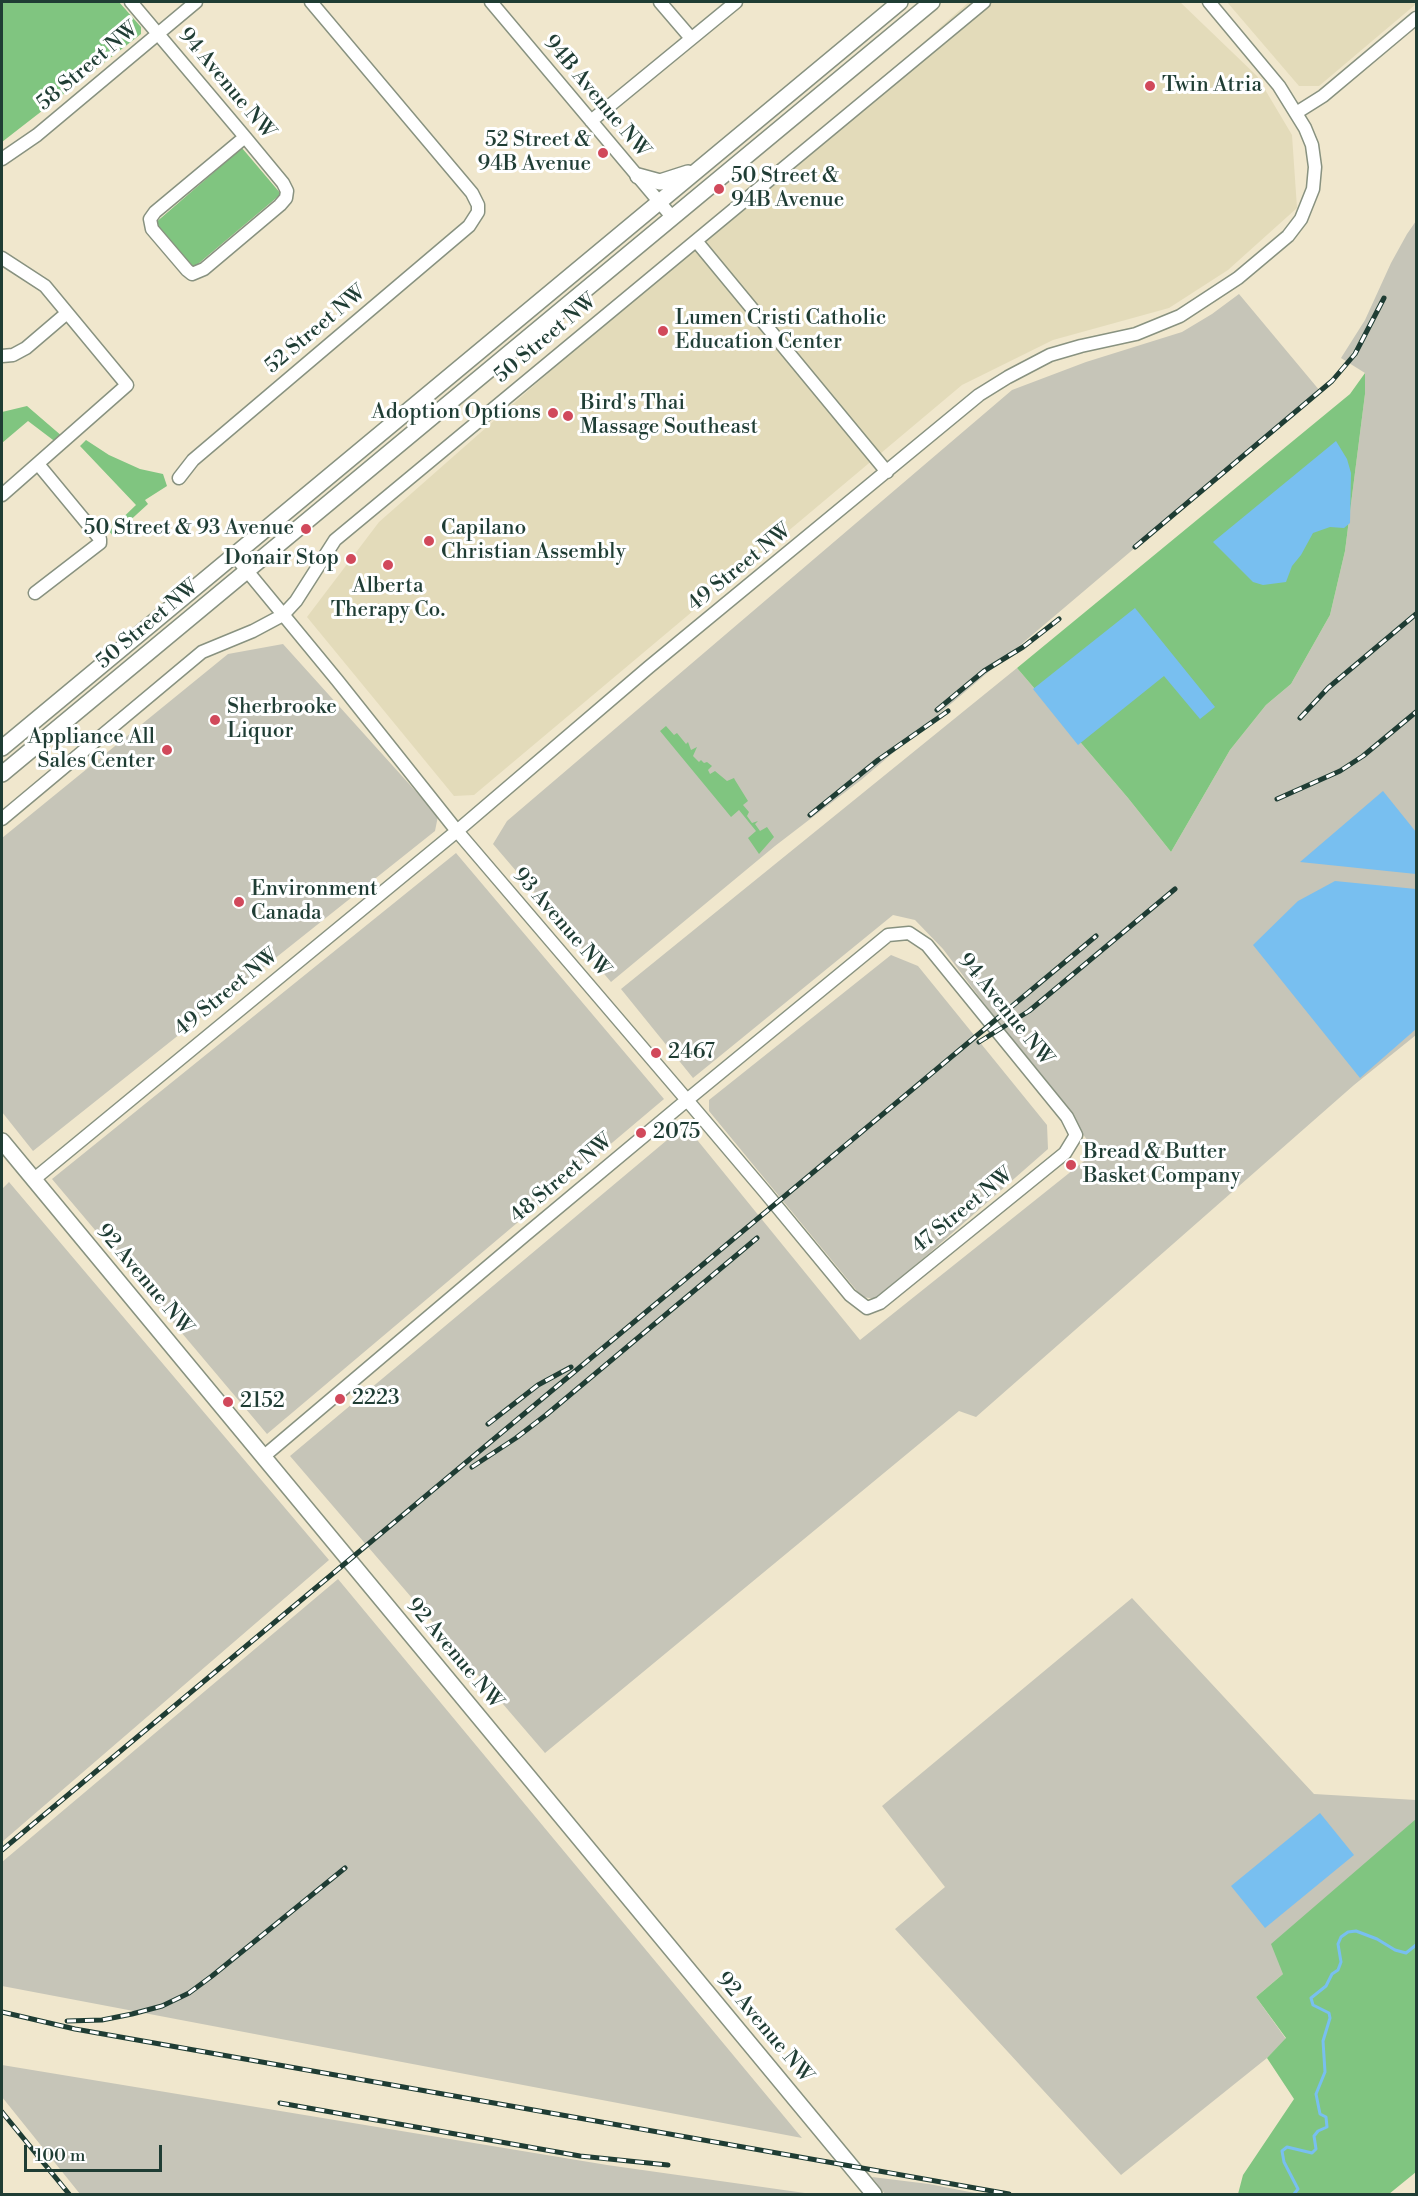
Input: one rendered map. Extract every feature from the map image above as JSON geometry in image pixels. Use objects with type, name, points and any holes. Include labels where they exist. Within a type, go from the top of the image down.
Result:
[{"type":"main road","points":[[859,36],[893,2]]},
{"type":"main road","name":"50 Street NW","points":[[2,748],[900,2]]},
{"type":"main road","name":"50 Street NW","points":[[2,774],[932,2]]},
{"type":"main road","points":[[638,176],[660,182],[700,169]]},
{"type":"main road","name":"92 Avenue NW","points":[[2,1141],[874,2194]]},
{"type":"street","name":"94 Avenue NW","points":[[131,2],[245,137],[283,183],[287,194],[280,205],[204,269],[195,273],[186,270],[152,229],[150,219],[155,212],[245,137]]},
{"type":"street","name":"58 Street NW","points":[[2,159],[37,135],[196,2]]},
{"type":"street","name":"52 Street NW","points":[[179,478],[193,460],[469,226],[478,212],[478,206],[472,193],[311,2]]},
{"type":"street","name":"94B Avenue NW","points":[[491,2],[672,217]]},
{"type":"street","points":[[660,2],[690,38]]},
{"type":"street","points":[[591,121],[736,2]]},
{"type":"street","name":"50 Street NW","points":[[2,819],[202,652],[254,631],[283,615],[296,601],[335,540],[984,2]]},
{"type":"street","name":"49 Street NW","points":[[33,1180],[457,831],[667,652],[980,395],[1002,380],[1050,355],[1136,334],[1180,316],[1238,279],[1281,243],[1301,219],[1310,199],[1315,178],[1312,145],[1296,113],[1274,79],[1209,2]]},
{"type":"street","points":[[1296,113],[1323,96],[1416,18]]},
{"type":"street","points":[[697,242],[888,472]]},
{"type":"street","points":[[2,258],[45,286],[127,385],[2,495]]},
{"type":"street","points":[[2,356],[26,348],[67,313]]},
{"type":"street","points":[[35,593],[96,546],[100,538],[38,464]]},
{"type":"street","name":"93 Avenue NW","points":[[234,555],[457,831],[850,1295],[867,1308]]},
{"type":"street","name":"94 Avenue NW","points":[[888,935],[909,933],[927,945],[1067,1117],[1076,1135]]},
{"type":"street","name":"48 Street NW","points":[[263,1457],[687,1100],[888,935]]},
{"type":"street","name":"47 Street NW","points":[[867,1308],[880,1303],[1065,1153],[1076,1135]]},
{"type":"shaded area","points":[[969,2],[1180,2],[1257,76],[1292,135],[1297,208],[1228,270],[1169,308],[1053,340],[962,385],[474,795],[454,796],[307,617],[379,522]]},
{"type":"shaded area","points":[[1227,2],[1416,2],[1416,4],[1319,86],[1299,86]]},
{"type":"shaded area","points":[[1416,221],[1416,1035],[1354,1085],[976,1417],[959,1411],[545,1753],[290,1456],[685,1125],[860,1340],[1088,1158],[1088,1141],[943,949],[915,920],[893,915],[693,1078],[621,989],[1017,668],[1171,852],[1230,750],[1266,705],[1291,684],[1330,615],[1345,551],[1365,394],[1365,373],[1341,358],[1365,320],[1391,263]]},
{"type":"shaded area","points":[[1239,294],[1320,391],[861,780],[775,846],[611,982],[493,844],[507,821],[1012,390],[1086,362],[1182,332]]},
{"type":"shaded area","points":[[283,644],[438,816],[435,831],[33,1151],[2,1112],[2,838],[228,654]]},
{"type":"shaded area","points":[[456,853],[664,1099],[267,1434],[52,1179]]},
{"type":"shaded area","points":[[891,955],[918,966],[1047,1125],[1048,1149],[877,1299],[862,1297],[709,1111],[709,1100]]},
{"type":"shaded area","points":[[9,1182],[329,1560],[2,1842],[2,1189]]},
{"type":"shaded area","points":[[338,1579],[802,2138],[2,1986],[2,1862]]},
{"type":"shaded area","points":[[1132,1598],[1314,1794],[1416,1800],[1416,1820],[1283,1974],[1256,1997],[1286,2039],[1267,2058],[1121,2175],[895,1929],[945,1887],[882,1806]]},
{"type":"shaded area","points":[[2,2065],[607,2165],[812,2194],[80,2194],[2,2097]]},
{"type":"shaded area","points":[[872,2177],[929,2184],[980,2194],[885,2194]]},
{"type":"green space","points":[[2,2],[119,2],[141,27],[141,34],[2,142]]},
{"type":"green space","points":[[242,148],[281,194],[192,269],[154,224]]},
{"type":"green space","points":[[1365,373],[1365,394],[1345,551],[1330,615],[1291,684],[1266,705],[1230,750],[1171,852],[1017,668],[1350,394]]},
{"type":"green space","points":[[27,406],[63,437],[57,443],[28,421],[2,443],[2,412]]},
{"type":"green space","points":[[86,440],[109,455],[140,469],[163,474],[167,486],[145,500],[148,504],[113,536],[109,531],[136,505],[80,446]]},
{"type":"green space","points":[[666,726],[674,735],[677,733],[686,744],[688,742],[691,750],[697,747],[693,756],[699,762],[701,760],[712,766],[708,770],[710,774],[715,771],[727,781],[734,778],[748,801],[743,805],[749,812],[747,816],[752,823],[758,821],[755,824],[760,831],[767,827],[774,837],[759,854],[748,838],[756,831],[739,810],[731,817],[660,731]]},
{"type":"green space","points":[[1416,1819],[1416,2172],[1389,2194],[1238,2194],[1243,2175],[1294,2099],[1267,2058],[1286,2038],[1256,1997],[1283,1974],[1271,1944]]},
{"type":"water","points":[[1336,441],[1347,459],[1351,473],[1350,523],[1344,528],[1330,527],[1313,533],[1292,566],[1286,582],[1263,585],[1253,582],[1213,542]]},
{"type":"water","points":[[1135,608],[1215,707],[1200,719],[1164,676],[1078,745],[1033,689]]},
{"type":"water","points":[[1383,791],[1416,832],[1416,874],[1300,862]]},
{"type":"water","points":[[1335,881],[1416,889],[1416,1029],[1360,1078],[1253,945],[1298,901]]},
{"type":"water","points":[[1320,1813],[1354,1855],[1265,1928],[1231,1886]]},
{"type":"waterway","points":[[1294,2194],[1298,2189],[1284,2162],[1282,2151],[1287,2147],[1312,2153],[1316,2149],[1314,2136],[1318,2131],[1327,2127],[1326,2117],[1320,2114],[1316,2094],[1325,2072],[1323,2041],[1330,2018],[1329,2013],[1313,2005],[1311,1998],[1326,1986],[1332,1974],[1338,1970],[1341,1962],[1338,1944],[1341,1937],[1348,1932],[1356,1931],[1406,1953],[1416,1945]]},
{"type":"railway","points":[[1135,547],[1332,381],[1355,354],[1384,298]]},
{"type":"railway","points":[[1300,718],[1328,688],[1416,614]]},
{"type":"railway","points":[[937,710],[984,671],[1023,647],[1059,619]]},
{"type":"railway","points":[[810,815],[878,760],[948,711]]},
{"type":"railway","points":[[1277,799],[1340,771],[1363,756],[1416,712]]},
{"type":"railway","points":[[979,1042],[1029,1011],[1175,889]]},
{"type":"railway","points":[[2,1850],[1096,936]]},
{"type":"railway","points":[[472,1467],[546,1415],[757,1238]]},
{"type":"railway","points":[[488,1424],[538,1385],[571,1367]]},
{"type":"railway","points":[[67,2021],[102,2020],[132,2014],[162,2006],[189,1993],[345,1868]]},
{"type":"railway","points":[[2,2012],[75,2029],[1009,2194]]},
{"type":"railway","points":[[280,2103],[580,2156],[668,2165]]},
{"type":"railway","points":[[2,2112],[69,2194]]},
{"type":"place","name":"Twin Atria","points":[[1150,86]]},
{"type":"place","name":"52 Street & 94B Avenue","points":[[603,153]]},
{"type":"place","name":"50 Street & 94B Avenue","points":[[719,189]]},
{"type":"place","name":"Lumen Cristi Catholic Education Center","points":[[663,331]]},
{"type":"place","name":"Adoption Options","points":[[553,413]]},
{"type":"place","name":"Bird's Thai Massage Southeast","points":[[568,416]]},
{"type":"place","name":"50 Street & 93 Avenue","points":[[306,529]]},
{"type":"place","name":"Capilano Christian Assembly","points":[[429,541]]},
{"type":"place","name":"Donair Stop","points":[[351,559]]},
{"type":"place","name":"Alberta Therapy Co.","points":[[388,565]]},
{"type":"place","name":"Sherbrooke Liquor","points":[[215,720]]},
{"type":"place","name":"Appliance All Sales Center","points":[[167,750]]},
{"type":"place","name":"Environment Canada","points":[[239,902]]},
{"type":"place","name":"2467","points":[[656,1053]]},
{"type":"place","name":"2075","points":[[641,1133]]},
{"type":"place","name":"Bread & Butter Basket Company","points":[[1071,1165]]},
{"type":"place","name":"2223","points":[[340,1399]]},
{"type":"place","name":"2152","points":[[228,1402]]}]
